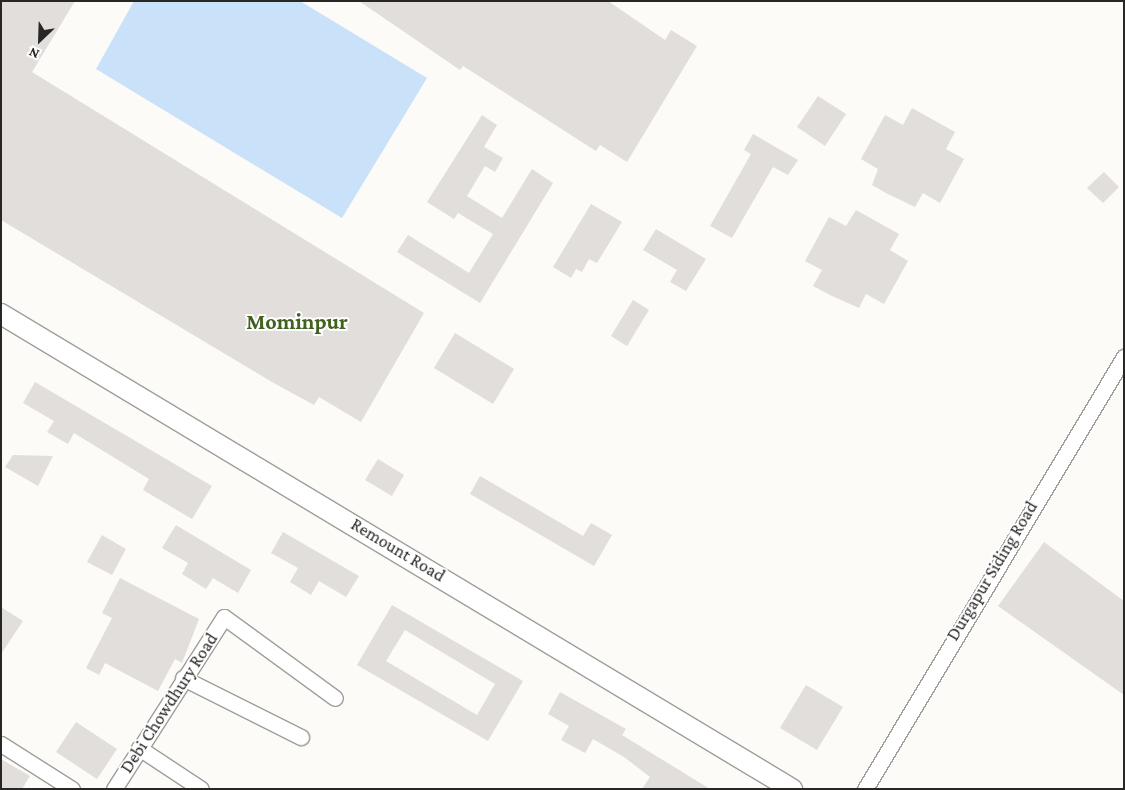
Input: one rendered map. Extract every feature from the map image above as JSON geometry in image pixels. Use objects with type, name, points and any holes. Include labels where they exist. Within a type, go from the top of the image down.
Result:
[{"type":"street","name":"Remount Road","points":[[1,314],[792,789]]},
{"type":"street","name":"Durgapur Siding Road","points":[[865,789],[1124,357]]},
{"type":"street","name":"Debi Chowdhury Road","points":[[114,789],[183,678],[224,617],[335,698]]},
{"type":"street","points":[[183,678],[301,737]]},
{"type":"street","points":[[1,744],[72,789]]},
{"type":"street","points":[[139,748],[201,789]]},
{"type":"water","points":[[134,1],[300,1],[427,78],[342,218],[96,69]]},
{"type":"building","points":[[1,1],[75,1],[32,72],[424,313],[361,422],[319,397],[314,405],[272,382],[1,220]]},
{"type":"building","points":[[359,1],[608,1],[665,40],[671,30],[697,46],[627,162],[600,145],[596,151],[463,66],[460,70]]},
{"type":"building","points":[[818,96],[846,114],[825,146],[797,127]]},
{"type":"building","points":[[912,108],[955,132],[946,149],[964,159],[940,203],[923,193],[915,207],[872,185],[878,169],[861,159],[885,115],[903,125]]},
{"type":"building","points":[[482,115],[497,125],[484,147],[503,158],[495,172],[485,166],[467,196],[502,218],[532,169],[553,183],[480,303],[397,252],[408,235],[469,273],[493,234],[458,213],[454,219],[427,202]]},
{"type":"building","points":[[753,134],[798,160],[788,175],[773,167],[732,238],[710,226],[751,154],[744,150]]},
{"type":"building","points":[[1104,172],[1119,187],[1103,203],[1087,188]]},
{"type":"building","points":[[591,204],[622,222],[597,263],[589,259],[582,272],[576,269],[571,278],[553,267]]},
{"type":"building","points":[[856,210],[899,234],[890,250],[908,261],[884,304],[866,294],[859,308],[813,286],[822,270],[805,261],[829,217],[846,226]]},
{"type":"building","points":[[656,229],[706,259],[686,291],[670,282],[677,270],[643,250]]},
{"type":"building","points":[[633,300],[649,310],[627,346],[611,336]]},
{"type":"building","points":[[455,333],[514,369],[493,404],[434,368]]},
{"type":"building","points":[[35,382],[212,486],[192,519],[143,490],[149,479],[74,433],[68,444],[47,432],[54,421],[23,403]]},
{"type":"building","points":[[13,455],[53,456],[38,486],[5,467]]},
{"type":"building","points":[[378,459],[404,475],[392,496],[365,480]]},
{"type":"building","points":[[480,476],[583,536],[591,523],[612,535],[594,566],[470,494]]},
{"type":"building","points":[[176,525],[251,570],[238,593],[213,578],[206,589],[182,574],[188,563],[162,548]]},
{"type":"building","points":[[283,532],[359,576],[346,597],[319,581],[311,595],[290,582],[298,568],[271,553]]},
{"type":"building","points":[[102,535],[126,549],[112,575],[87,562]]},
{"type":"building","points":[[1044,542],[1124,601],[1124,695],[998,606]]},
{"type":"building","points":[[120,578],[199,619],[182,663],[175,659],[158,691],[105,663],[99,675],[86,668],[112,618],[102,613]]},
{"type":"building","points":[[392,605],[523,681],[488,741],[357,665]],"holes":[[[405,630],[495,684],[477,715],[386,661]]]},
{"type":"building","points":[[1,607],[23,621],[1,654]]},
{"type":"building","points":[[806,685],[843,707],[817,750],[780,728]]},
{"type":"building","points":[[560,692],[626,729],[622,735],[710,789],[642,789],[650,777],[624,757],[593,739],[585,753],[561,740],[569,726],[548,714]]},
{"type":"building","points":[[76,722],[117,749],[97,779],[56,752]]},
{"type":"building","points":[[1,759],[30,776],[22,789],[1,789]]},
{"type":"district","name":"Mominpur","points":[[297,322]]}]
